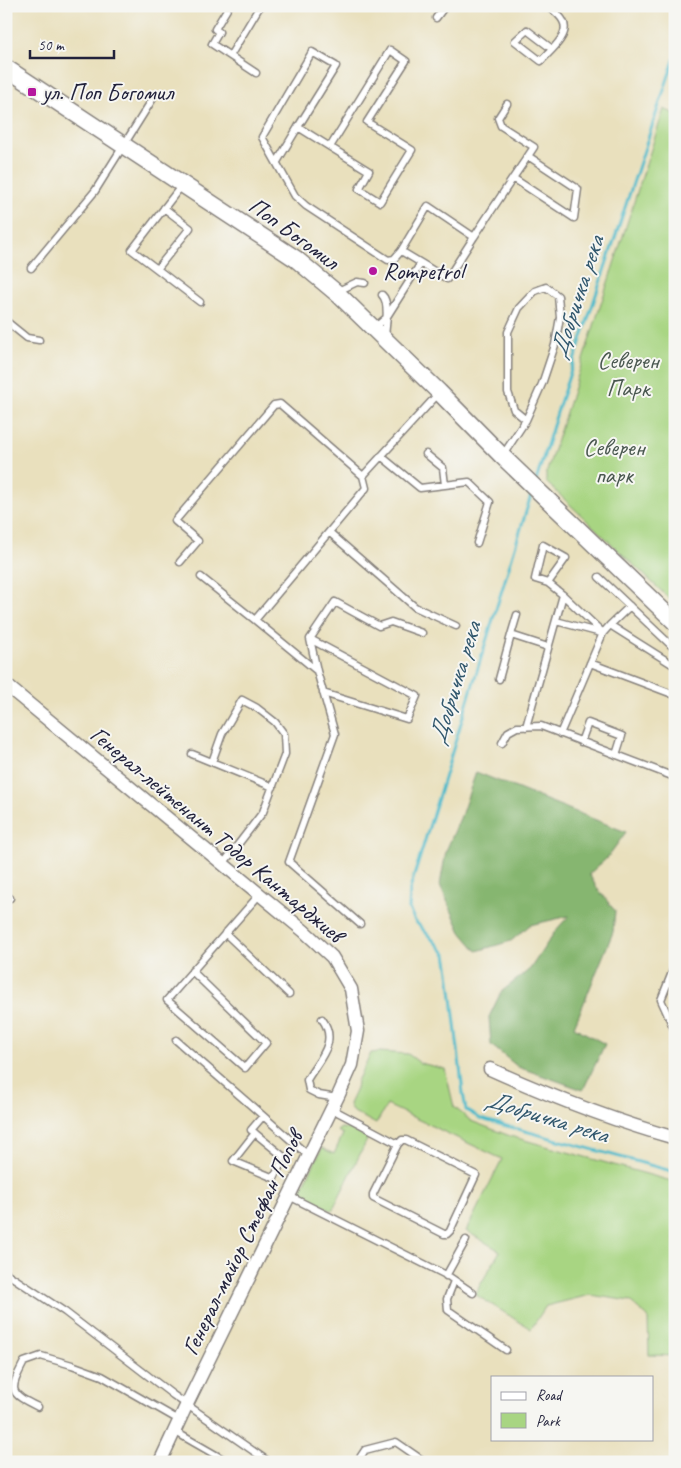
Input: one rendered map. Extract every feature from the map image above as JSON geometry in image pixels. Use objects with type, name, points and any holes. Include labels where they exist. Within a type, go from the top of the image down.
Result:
[{"type":"street","name":"Поп Богомил","points":[[6,68],[296,260],[336,292],[440,392],[553,506],[675,622]]},
{"type":"street","name":"Генерал-лейтенант Тодор Кантарджиев","points":[[6,685],[260,894],[332,957],[351,988],[358,1031],[356,1041]]},
{"type":"street","name":"Генерал-майор Стефан Попов","points":[[160,1462],[334,1104],[352,1065],[356,1041]]},
{"type":"street","points":[[490,1069],[564,1102],[675,1138]]},
{"type":"lane","points":[[228,6],[215,29],[219,32],[212,44],[256,73]]},
{"type":"lane","points":[[230,56],[260,6]]},
{"type":"lane","points":[[436,18],[445,6]]},
{"type":"lane","points":[[548,6],[563,20],[564,31],[559,41],[552,49],[541,61],[515,41],[527,30],[552,49]]},
{"type":"lane","points":[[298,127],[330,147],[369,171],[359,189],[380,202],[412,150],[367,122],[406,60],[390,50],[330,147]]},
{"type":"lane","points":[[276,162],[336,66],[312,52],[262,137],[295,196],[306,206],[388,260],[394,259],[401,251],[428,206],[474,236]]},
{"type":"lane","points":[[31,268],[95,191],[152,100]]},
{"type":"lane","points":[[401,251],[447,279],[534,147],[502,126],[498,118],[507,104]]},
{"type":"lane","points":[[513,178],[574,218],[578,190],[528,156]]},
{"type":"lane","points":[[182,184],[132,250],[200,302]]},
{"type":"lane","points":[[157,269],[190,228],[164,208]]},
{"type":"lane","points":[[372,326],[379,324],[386,318],[421,263]]},
{"type":"lane","points":[[336,292],[357,282],[365,283]]},
{"type":"lane","points":[[502,456],[526,420],[542,384],[555,345],[560,317],[558,296],[546,287],[536,291],[519,308],[508,332],[508,392],[514,410],[526,420]]},
{"type":"lane","points":[[382,295],[385,298],[385,339]]},
{"type":"lane","points":[[6,321],[27,338],[39,340]]},
{"type":"lane","points":[[364,476],[440,392]]},
{"type":"lane","points":[[180,562],[198,541],[175,521],[274,405],[280,404],[364,476],[366,488],[255,620]]},
{"type":"lane","points":[[426,454],[443,468],[445,485]]},
{"type":"lane","points":[[381,456],[420,488],[468,482],[490,502],[477,543]]},
{"type":"lane","points":[[329,532],[415,606],[456,626]]},
{"type":"lane","points":[[548,583],[566,558],[543,545],[535,579],[548,583],[602,633]]},
{"type":"lane","points":[[201,577],[317,671]]},
{"type":"lane","points":[[599,577],[675,649]]},
{"type":"lane","points":[[526,727],[562,595]]},
{"type":"lane","points":[[360,924],[289,862],[335,734],[310,640],[335,602],[379,626],[391,622],[422,632]]},
{"type":"lane","points":[[560,734],[602,633],[630,606]]},
{"type":"lane","points":[[499,679],[517,615]]},
{"type":"lane","points":[[556,621],[602,633]]},
{"type":"lane","points":[[610,625],[675,666]]},
{"type":"lane","points":[[511,635],[548,647]]},
{"type":"lane","points":[[310,640],[417,696],[407,719],[323,693]]},
{"type":"lane","points":[[590,663],[675,695]]},
{"type":"lane","points":[[212,762],[222,734],[242,700],[258,708],[275,722],[284,734],[285,754],[263,812],[223,864]]},
{"type":"lane","points":[[581,742],[588,723],[622,736],[616,755]]},
{"type":"lane","points":[[502,743],[508,732],[517,727],[541,726],[675,776]]},
{"type":"lane","points":[[192,754],[273,787]]},
{"type":"lane","points":[[192,971],[266,1043],[245,1068],[167,1000],[192,971],[225,933],[260,894]]},
{"type":"lane","points":[[225,933],[290,994]]},
{"type":"lane","points":[[675,965],[661,1000],[675,1030]]},
{"type":"lane","points":[[322,1019],[328,1028],[328,1043],[324,1055],[307,1080],[309,1090],[398,1144]]},
{"type":"lane","points":[[176,1040],[309,1156]]},
{"type":"lane","points":[[254,1133],[233,1161],[274,1178],[284,1157],[251,1130],[263,1116]]},
{"type":"lane","points":[[402,1140],[406,1140],[476,1175],[447,1234],[373,1198],[373,1194],[398,1144],[402,1140]]},
{"type":"lane","points":[[288,1196],[446,1276],[473,1293]]},
{"type":"lane","points":[[446,1276],[466,1240]]},
{"type":"lane","points":[[6,1273],[65,1312],[174,1395],[269,1462]]},
{"type":"lane","points":[[454,1281],[447,1299],[448,1310],[506,1350]]},
{"type":"lane","points":[[38,1407],[18,1397],[14,1390],[16,1378],[24,1362],[41,1356],[102,1376],[228,1462]]},
{"type":"lane","points":[[357,1462],[365,1450],[396,1442],[425,1462]]},
{"type":"green space","name":"Северен Парк","points":[[664,109],[675,114],[675,604],[546,482],[546,474]]},
{"type":"green space","points":[[476,772],[626,832],[607,858],[589,874],[597,888],[615,911],[613,932],[574,1027],[605,1044],[583,1090],[518,1067],[491,1045],[489,1017],[501,992],[530,969],[556,930],[569,916],[530,925],[511,941],[477,951],[461,932],[440,885],[446,851],[461,816]]},
{"type":"green space","points":[[371,1053],[408,1054],[420,1063],[445,1069],[454,1107],[471,1121],[510,1136],[675,1182],[675,1356],[649,1355],[648,1317],[630,1301],[590,1295],[546,1306],[531,1329],[476,1295],[500,1251],[466,1231],[502,1159],[387,1105],[376,1124],[352,1111],[349,1104],[356,1089],[357,1081]]},
{"type":"green space","points":[[341,1128],[350,1129],[368,1138],[332,1211],[300,1192],[322,1148],[334,1154],[343,1134],[337,1131]]},
{"type":"waterway","name":"Добричка река","points":[[536,481],[675,57]]},
{"type":"waterway","name":"Добричка река","points":[[532,492],[410,889],[409,909],[415,921],[446,954],[466,1110],[481,1119],[675,1172]]},
{"type":"place","name":"ул. Поп Богомил","points":[[32,92]]},
{"type":"place","name":"Rompetrol","points":[[373,271]]},
{"type":"park label","name":"Северен парк","points":[[614,461]]}]
